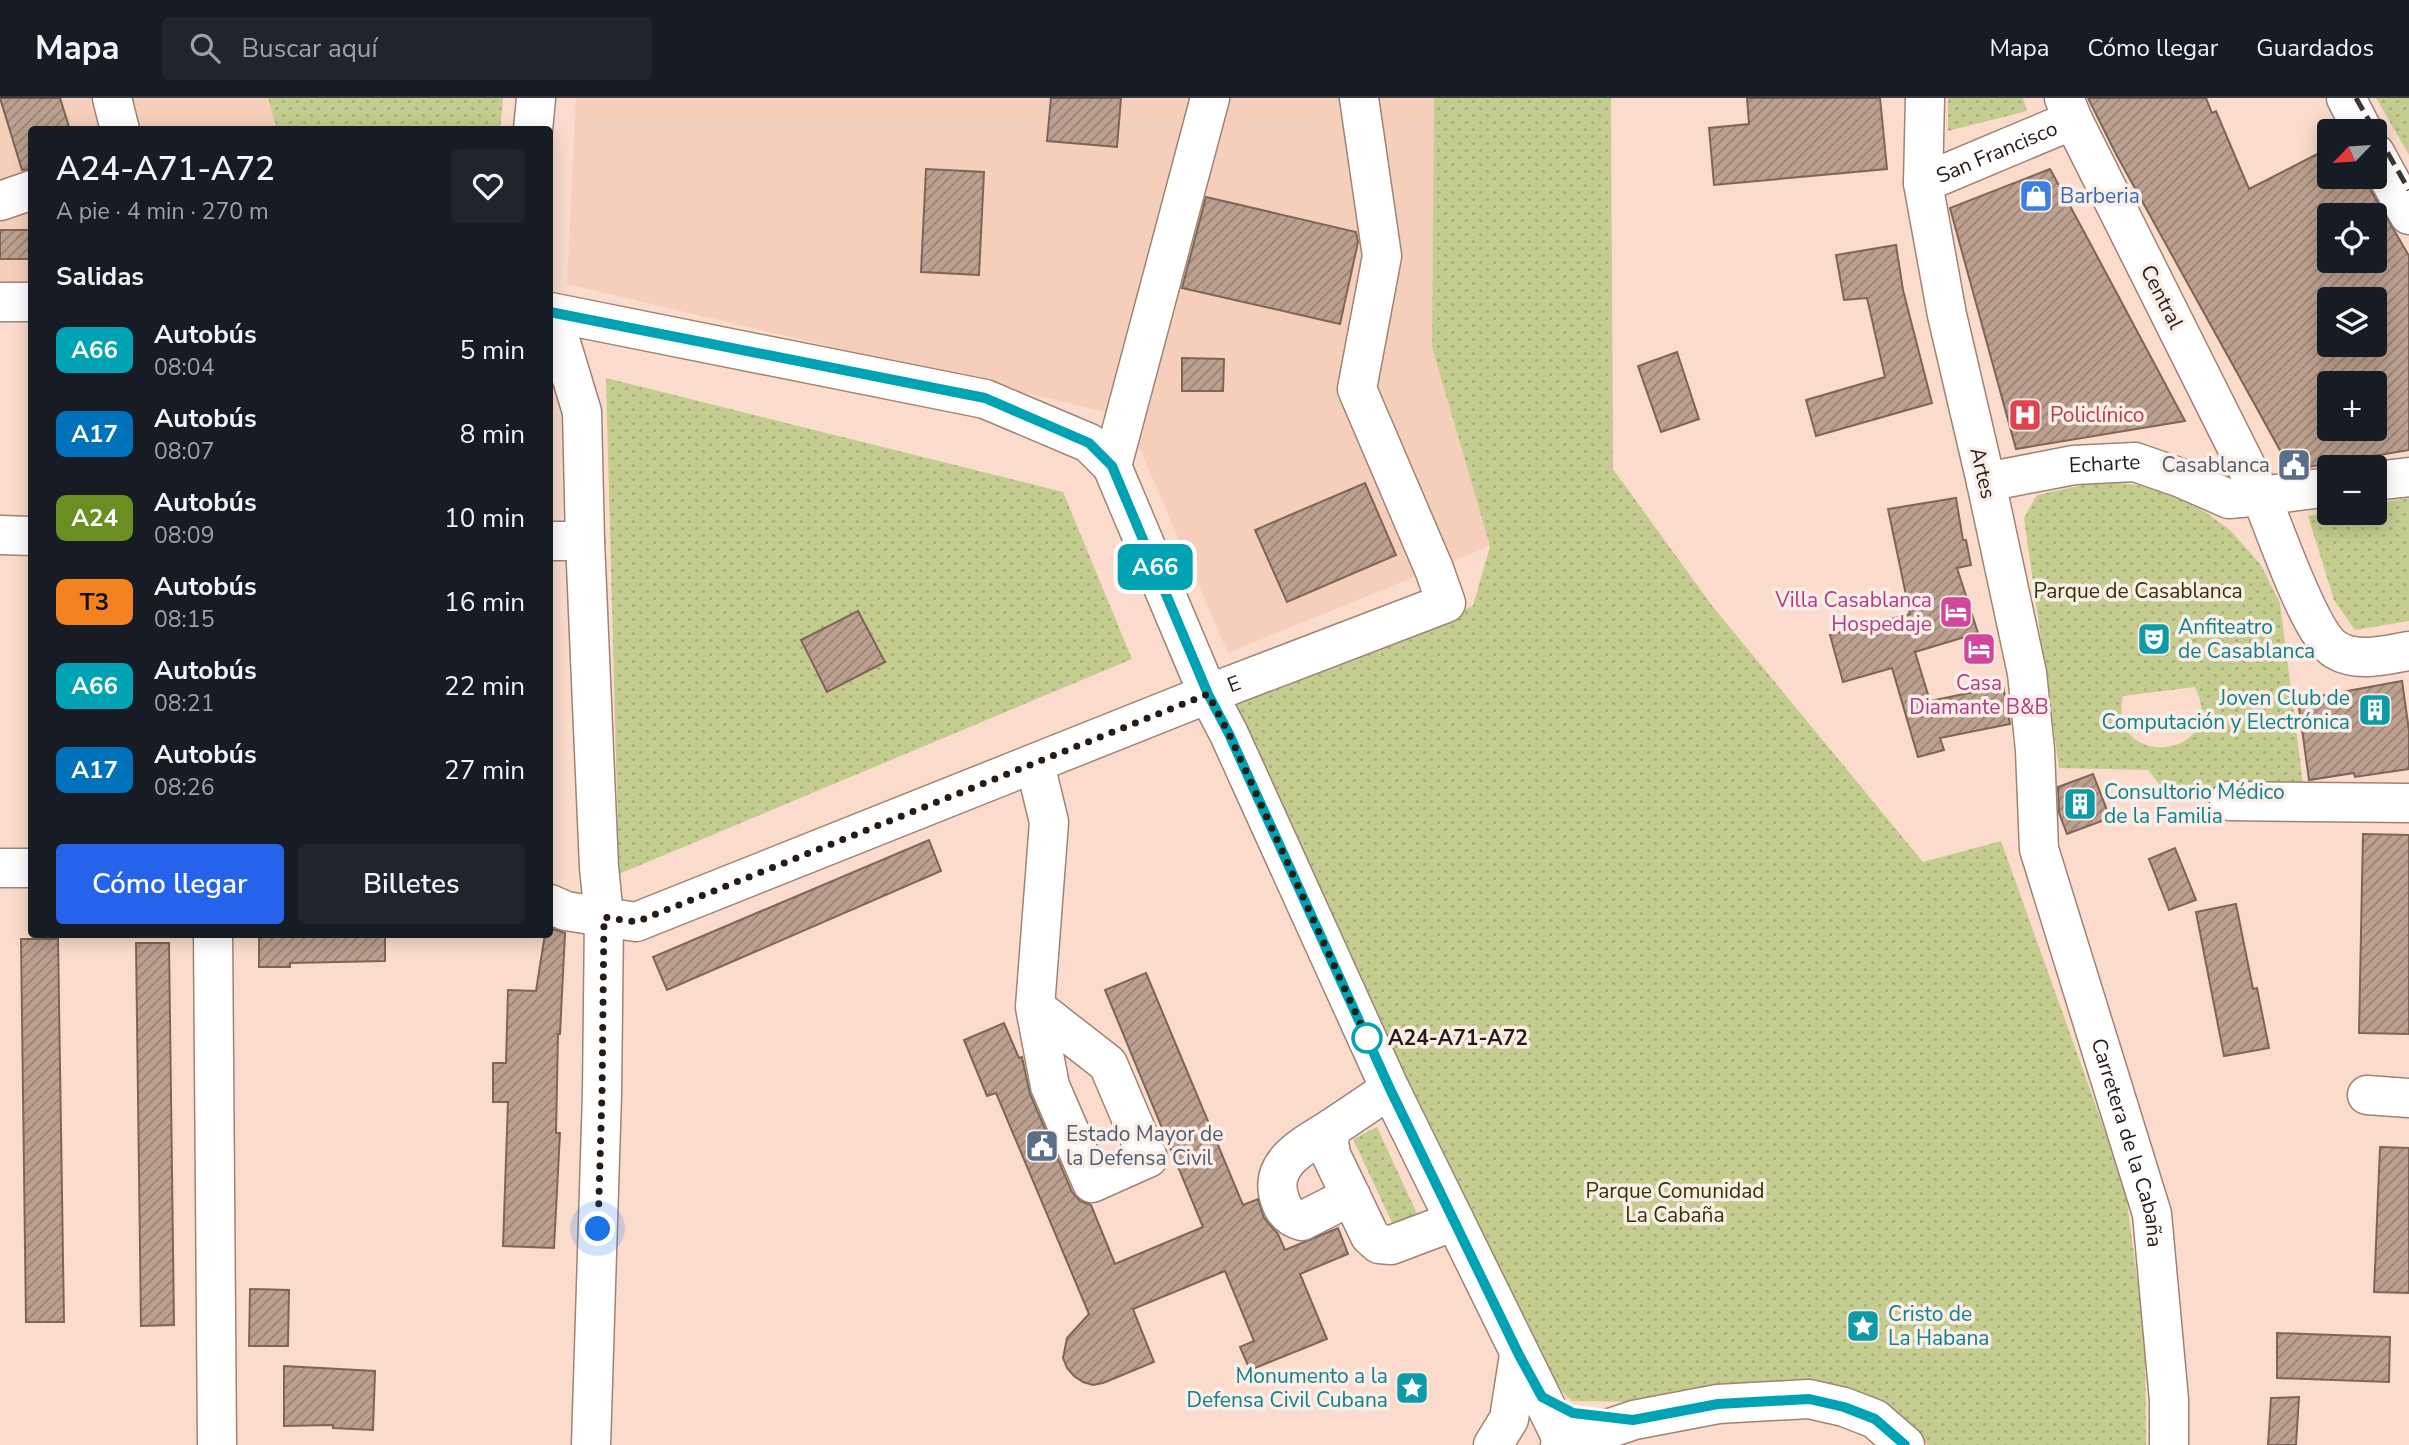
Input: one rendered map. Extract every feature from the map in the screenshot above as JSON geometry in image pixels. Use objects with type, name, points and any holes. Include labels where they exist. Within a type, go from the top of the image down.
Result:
[{"type":"street","points":[[112,98],[119,126]]},
{"type":"street","points":[[533,126],[536,98]]},
{"type":"street","points":[[1112,466],[1210,98]]},
{"type":"street","name":"E","points":[[553,905],[566,911],[636,922],[1208,694],[1446,603],[1357,389],[1382,256],[1359,98]]},
{"type":"street","name":"Artes","points":[[1925,98],[1923,183],[1947,315],[2027,673],[2035,750],[2039,849]]},
{"type":"street","points":[[2346,98],[2357,119]]},
{"type":"street","name":"San Francisco","points":[[1923,183],[2068,109]]},
{"type":"street","name":"Central","points":[[2068,109],[2245,498]]},
{"type":"street","points":[[2387,175],[2409,215]]},
{"type":"street","points":[[0,201],[28,191]]},
{"type":"street","points":[[0,302],[28,303]]},
{"type":"street","points":[[553,312],[985,398],[1089,443],[1112,466],[1208,694],[1229,734],[1390,1089],[1542,1397],[1562,1444],[1633,1420],[1718,1404],[1809,1399],[1844,1407],[1875,1419],[1905,1445]]},
{"type":"street","points":[[553,318],[582,412],[567,541],[604,917],[602,1094],[591,1445]]},
{"type":"street","name":"Echarte","points":[[1986,482],[2074,465],[2135,462],[2245,498]]},
{"type":"street","points":[[2387,480],[2409,477]]},
{"type":"street","points":[[2317,489],[2245,498],[2285,554],[2315,625],[2334,650],[2362,659],[2409,652]]},
{"type":"street","points":[[0,536],[28,536]]},
{"type":"street","points":[[1035,764],[1049,822],[1035,1007]]},
{"type":"street","points":[[2229,801],[2409,803]]},
{"type":"street","name":"Carretera de la Cabaña","points":[[2039,849],[2152,1214],[2169,1400],[2169,1445]]},
{"type":"street","points":[[0,868],[28,868]]},
{"type":"street","points":[[213,938],[217,1445]]},
{"type":"street","points":[[1351,1196],[1302,1221],[1295,1219],[1286,1213],[1280,1199],[1277,1185],[1279,1169],[1294,1153],[1390,1089]]},
{"type":"street","points":[[2367,1095],[2409,1097]]},
{"type":"street","points":[[1332,1128],[1329,1141],[1331,1155],[1370,1236],[1379,1244],[1391,1245],[1455,1221]]},
{"type":"street","points":[[1493,1445],[1509,1419],[1519,1355]]},
{"type":"street","points":[[1542,1397],[1573,1413],[1633,1420]]},
{"type":"shaded area","points":[[0,98],[503,98],[500,126],[28,126],[28,302],[0,302]]},
{"type":"shaded area","points":[[576,98],[1434,98],[1432,347],[1490,546],[1228,653],[1126,417],[567,284]]},
{"type":"green space","points":[[268,98],[503,98],[500,126],[276,126]]},
{"type":"green space","name":"Parque Comunidad La Cabaña","points":[[1434,98],[1611,98],[1613,469],[1713,607],[1923,862],[2001,841],[2125,1187],[2145,1338],[2146,1445],[1928,1445],[1870,1405],[1572,1401],[1539,1369],[1235,704],[1473,606],[1490,546],[1432,347]]},
{"type":"green space","points":[[1948,98],[2023,98],[2027,111],[1948,131]]},
{"type":"green space","points":[[2376,98],[2409,98],[2409,155]]},
{"type":"green space","points":[[606,378],[1063,492],[1132,659],[619,874]]},
{"type":"green space","name":"Parque de Casablanca","points":[[2101,481],[2155,487],[2205,512],[2230,530],[2261,565],[2280,603],[2303,783],[2173,801],[2148,770],[2059,768],[2024,518],[2037,495]],"holes":[[[2195,687],[2202,711],[2197,729],[2184,742],[2166,747],[2148,746],[2132,737],[2123,720],[2123,696]]]},
{"type":"green space","points":[[2409,498],[2409,621],[2355,630],[2334,600],[2308,516],[2317,514],[2317,525],[2387,525],[2387,502]]},
{"type":"green space","points":[[1377,1127],[1418,1216],[1394,1227],[1353,1139]]},
{"type":"building","points":[[0,98],[60,98],[69,126],[28,126],[28,169],[22,170]]},
{"type":"building","points":[[1051,98],[1121,98],[1117,147],[1047,141]]},
{"type":"building","points":[[1747,98],[1880,98],[1887,169],[1714,185],[1709,128],[1749,124]]},
{"type":"building","points":[[2088,98],[2206,98],[2212,113],[2216,111],[2249,189],[2317,154],[2317,189],[2370,189],[2378,203],[2317,203],[2317,273],[2387,273],[2387,218],[2409,256],[2409,450],[2380,455],[2317,455],[2317,466],[2291,470],[2116,154]]},
{"type":"building","points":[[926,169],[984,172],[979,275],[921,272]]},
{"type":"building","points":[[2050,169],[2185,421],[2016,449],[1950,208]]},
{"type":"building","points":[[1206,197],[1356,232],[1358,242],[1340,324],[1182,288]]},
{"type":"building","points":[[0,230],[28,230],[28,259],[0,259]]},
{"type":"building","points":[[1896,245],[1903,290],[1932,403],[1816,436],[1806,400],[1885,377],[1867,298],[1844,300],[1836,255]]},
{"type":"building","points":[[1677,352],[1699,419],[1661,432],[1638,366]]},
{"type":"building","points":[[1182,358],[1224,359],[1223,391],[1182,391]]},
{"type":"building","points":[[1365,483],[1396,555],[1287,602],[1255,530]]},
{"type":"building","points":[[1956,498],[1963,540],[1966,540],[1971,565],[1957,568],[1978,633],[1915,652],[1930,701],[2003,686],[2010,724],[1940,738],[1944,750],[1918,757],[1892,668],[1843,682],[1830,635],[1910,614],[1888,509]]},
{"type":"building","points":[[858,611],[885,662],[827,692],[801,640]]},
{"type":"building","points":[[2402,681],[2409,730],[2409,769],[2309,780],[2298,700]]},
{"type":"building","name":"Consultorio Médico de la Familia","points":[[2093,774],[2110,818],[2067,834],[2059,813],[2058,787]]},
{"type":"building","points":[[2363,834],[2409,835],[2409,1034],[2359,1033]]},
{"type":"building","points":[[929,840],[941,871],[667,990],[653,957]]},
{"type":"building","points":[[2175,848],[2196,900],[2169,910],[2149,859]]},
{"type":"building","points":[[2236,904],[2253,989],[2257,988],[2269,1048],[2224,1056],[2196,912]]},
{"type":"building","points":[[553,929],[565,933],[558,1034],[556,1133],[560,1133],[554,1248],[503,1246],[508,1102],[493,1102],[493,1063],[506,1063],[508,990],[536,991],[544,938],[553,938]]},
{"type":"building","points":[[259,938],[385,938],[385,961],[290,963],[290,967],[259,967]]},
{"type":"building","points":[[21,939],[58,939],[64,1322],[26,1322]]},
{"type":"building","points":[[136,943],[169,943],[174,1325],[141,1326]]},
{"type":"building","name":"Estado Mayor de la Defensa Civil","points":[[1146,973],[1243,1205],[1258,1199],[1264,1218],[1278,1234],[1285,1250],[1338,1228],[1348,1254],[1300,1274],[1327,1339],[1250,1370],[1240,1347],[1254,1341],[1225,1271],[1133,1309],[1154,1362],[1093,1385],[1074,1376],[1063,1358],[1067,1338],[1089,1314],[996,1093],[987,1096],[964,1040],[1004,1023],[1019,1058],[1022,1057],[1030,1094],[1072,1192],[1080,1201],[1091,1205],[1115,1264],[1203,1227],[1105,990]]},
{"type":"building","points":[[2380,1147],[2409,1148],[2409,1293],[2374,1292]]},
{"type":"building","points":[[250,1289],[289,1290],[288,1346],[249,1346]]},
{"type":"building","points":[[2277,1333],[2390,1337],[2389,1382],[2277,1378]]},
{"type":"building","points":[[284,1366],[375,1371],[373,1430],[333,1428],[333,1425],[284,1426]]},
{"type":"building","points":[[2299,1397],[2296,1445],[2268,1445],[2271,1398]]},
{"type":"railway","points":[[2356,98],[2409,190]]},
{"type":"bus line","name":"A66","points":[[553,313],[985,398],[1089,443],[1112,466],[1208,694],[1229,734],[1390,1089],[1542,1397],[1573,1413],[1633,1420],[1718,1404],[1809,1399],[1844,1407],[1875,1419],[1905,1445]]},
{"type":"place","name":"Barberia","points":[[2036,196]]},
{"type":"place","name":"Policlínico","points":[[2025,415]]},
{"type":"place","name":"Casablanca","points":[[2294,465]]},
{"type":"place","name":"Villa Casablanca Hospedaje","points":[[1956,612]]},
{"type":"place","name":"Anfiteatro de Casablanca","points":[[2154,639]]},
{"type":"place","name":"Casa Diamante B&B","points":[[1979,649]]},
{"type":"place","name":"Joven Club de Computación y Electrónica","points":[[2375,710]]},
{"type":"place","name":"Consultorio Médico de la Familia","points":[[2080,804]]},
{"type":"place","name":"A24-A71-A72","points":[[1367,1038]]},
{"type":"place","name":"Estado Mayor de la Defensa Civil","points":[[1042,1146]]},
{"type":"place","name":"Cristo de La Habana","points":[[1863,1326]]},
{"type":"place","name":"Monumento a la Defensa Civil Cubana","points":[[1412,1388]]},
{"type":"route","points":[[598,1229],[604,917],[636,922],[1208,694],[1229,734],[1367,1038]]}]
